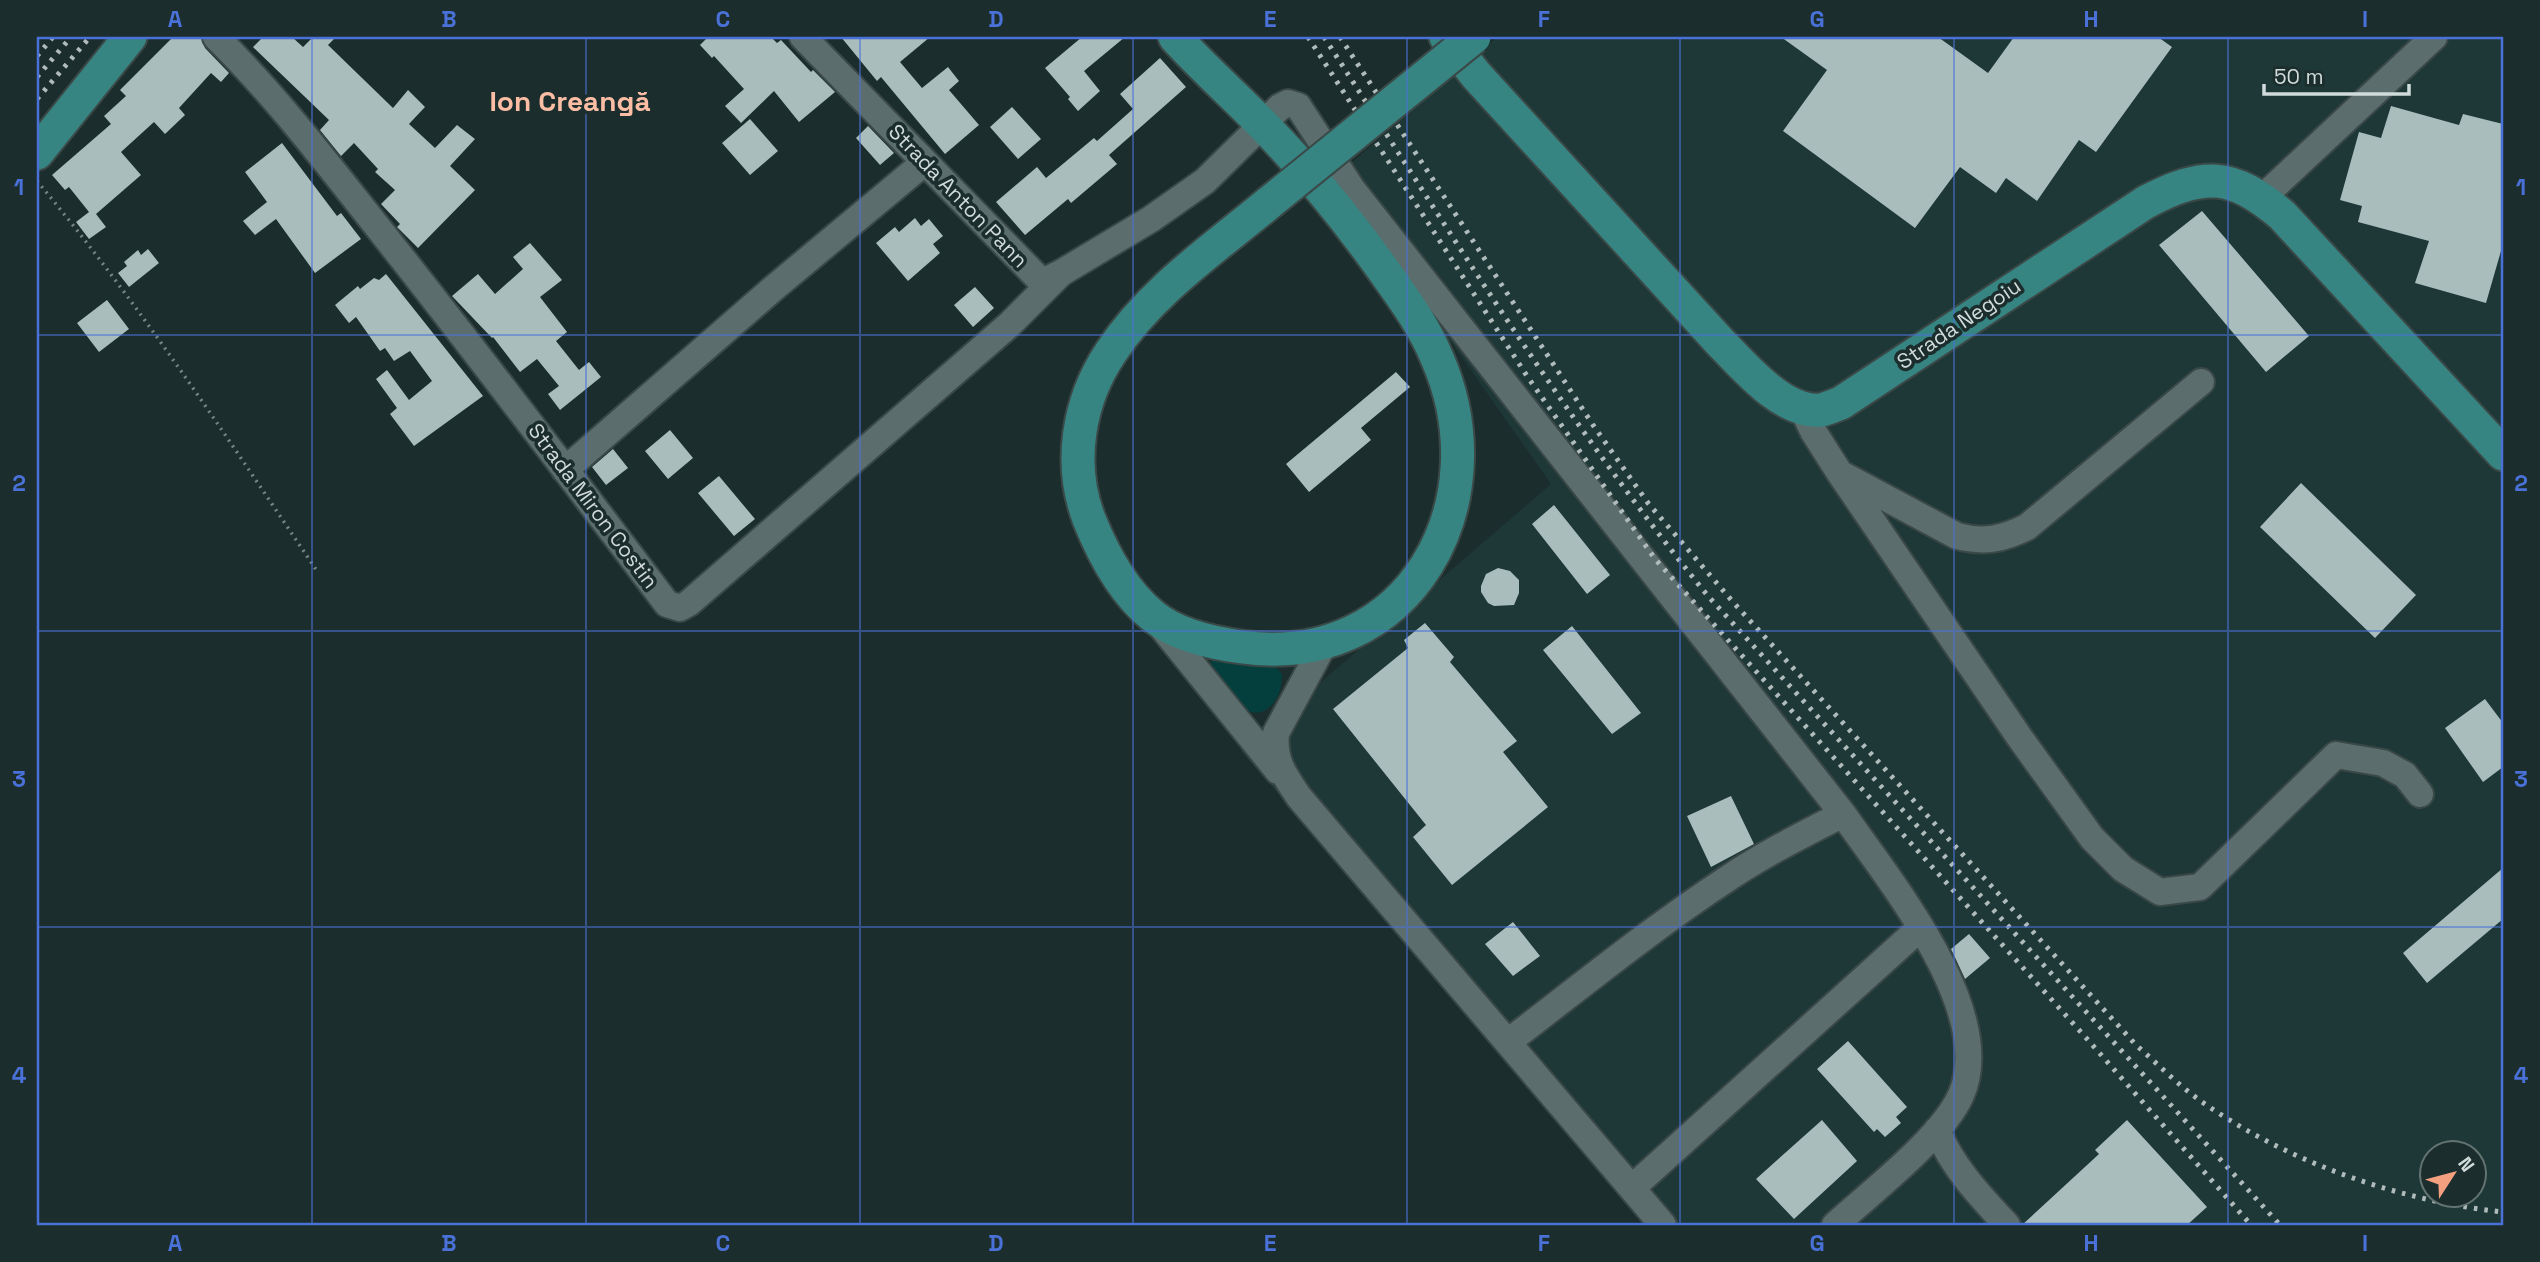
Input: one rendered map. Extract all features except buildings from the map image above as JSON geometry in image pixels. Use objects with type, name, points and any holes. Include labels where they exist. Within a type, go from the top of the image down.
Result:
[{"type":"main road","points":[[37,153],[130,37]]},
{"type":"main road","points":[[1175,37],[1263,125],[1334,205],[1374,256],[1419,323],[1439,360],[1448,386],[1459,442],[1459,469],[1448,521],[1429,563],[1416,582],[1388,607],[1357,629],[1325,642],[1281,650],[1199,638],[1156,619],[1142,607],[1112,566],[1086,510],[1077,447],[1089,397],[1110,353],[1146,308],[1270,202],[1474,37]]},
{"type":"main road","points":[[1446,37],[1475,75],[1720,342],[1756,379],[1783,399],[1802,408]]},
{"type":"main road","name":"Strada Negoiu","points":[[1802,408],[1821,410],[1841,403],[2117,220],[2167,191],[2187,184],[2216,180],[2239,185],[2262,198],[2304,237],[2503,454]]},
{"type":"street","name":"Strada Miron Costin","points":[[216,37],[252,73],[298,127],[485,363],[667,604],[680,608],[710,585],[1010,324],[1061,273]]},
{"type":"street","name":"Strada Anton Pann","points":[[803,37],[1038,278],[1047,279],[1061,273]]},
{"type":"street","points":[[2262,198],[2434,37]]},
{"type":"street","points":[[1061,273],[1181,200],[1205,181],[1284,104],[1293,103],[1298,106],[1352,189],[1843,814],[1940,961],[1965,1023],[1969,1053],[1968,1072],[1961,1096],[1937,1130],[1835,1225]]},
{"type":"street","points":[[565,470],[764,296],[925,162]]},
{"type":"street","points":[[1839,472],[1957,536],[1970,540],[1998,540],[2027,527],[2201,382]]},
{"type":"street","points":[[1802,408],[1839,472],[2020,738],[2092,838],[2123,869],[2160,892],[2200,887],[2336,755],[2384,763],[2405,775],[2420,794]]},
{"type":"street","points":[[1156,619],[1299,797],[1663,1225]]},
{"type":"street","points":[[1299,797],[1280,769],[1275,747],[1276,733],[1325,642]]},
{"type":"street","points":[[1508,1042],[1727,878],[1843,814]]},
{"type":"street","points":[[1633,1187],[1920,928]]},
{"type":"street","points":[[1937,1130],[1950,1157],[1972,1187],[2007,1225]]},
{"type":"path","points":[[37,181],[135,309],[317,571]]},
{"type":"shaded area","points":[[1497,37],[2503,37],[2503,1225],[1653,1225],[1241,751],[1551,484],[1335,177]]},
{"type":"shaded area","points":[[1217,656],[1272,662],[1282,674],[1280,689],[1274,702],[1267,709],[1258,712],[1250,712],[1242,707],[1211,669],[1210,663]]},
{"type":"railway","points":[[37,56],[53,37]]},
{"type":"railway","points":[[37,77],[71,37]]},
{"type":"railway","points":[[37,99],[90,37]]},
{"type":"railway","points":[[1308,37],[1527,376],[1655,559],[2251,1225]]},
{"type":"railway","points":[[1324,37],[1556,392],[1655,530],[1708,596],[2280,1225]]},
{"type":"railway","points":[[1340,37],[1593,425],[1648,503],[1733,602],[2136,1045],[2205,1104],[2238,1125],[2309,1161],[2386,1189],[2464,1207],[2503,1212]]},
{"type":"district","name":"Ion Creangă","points":[[570,101]]}]
